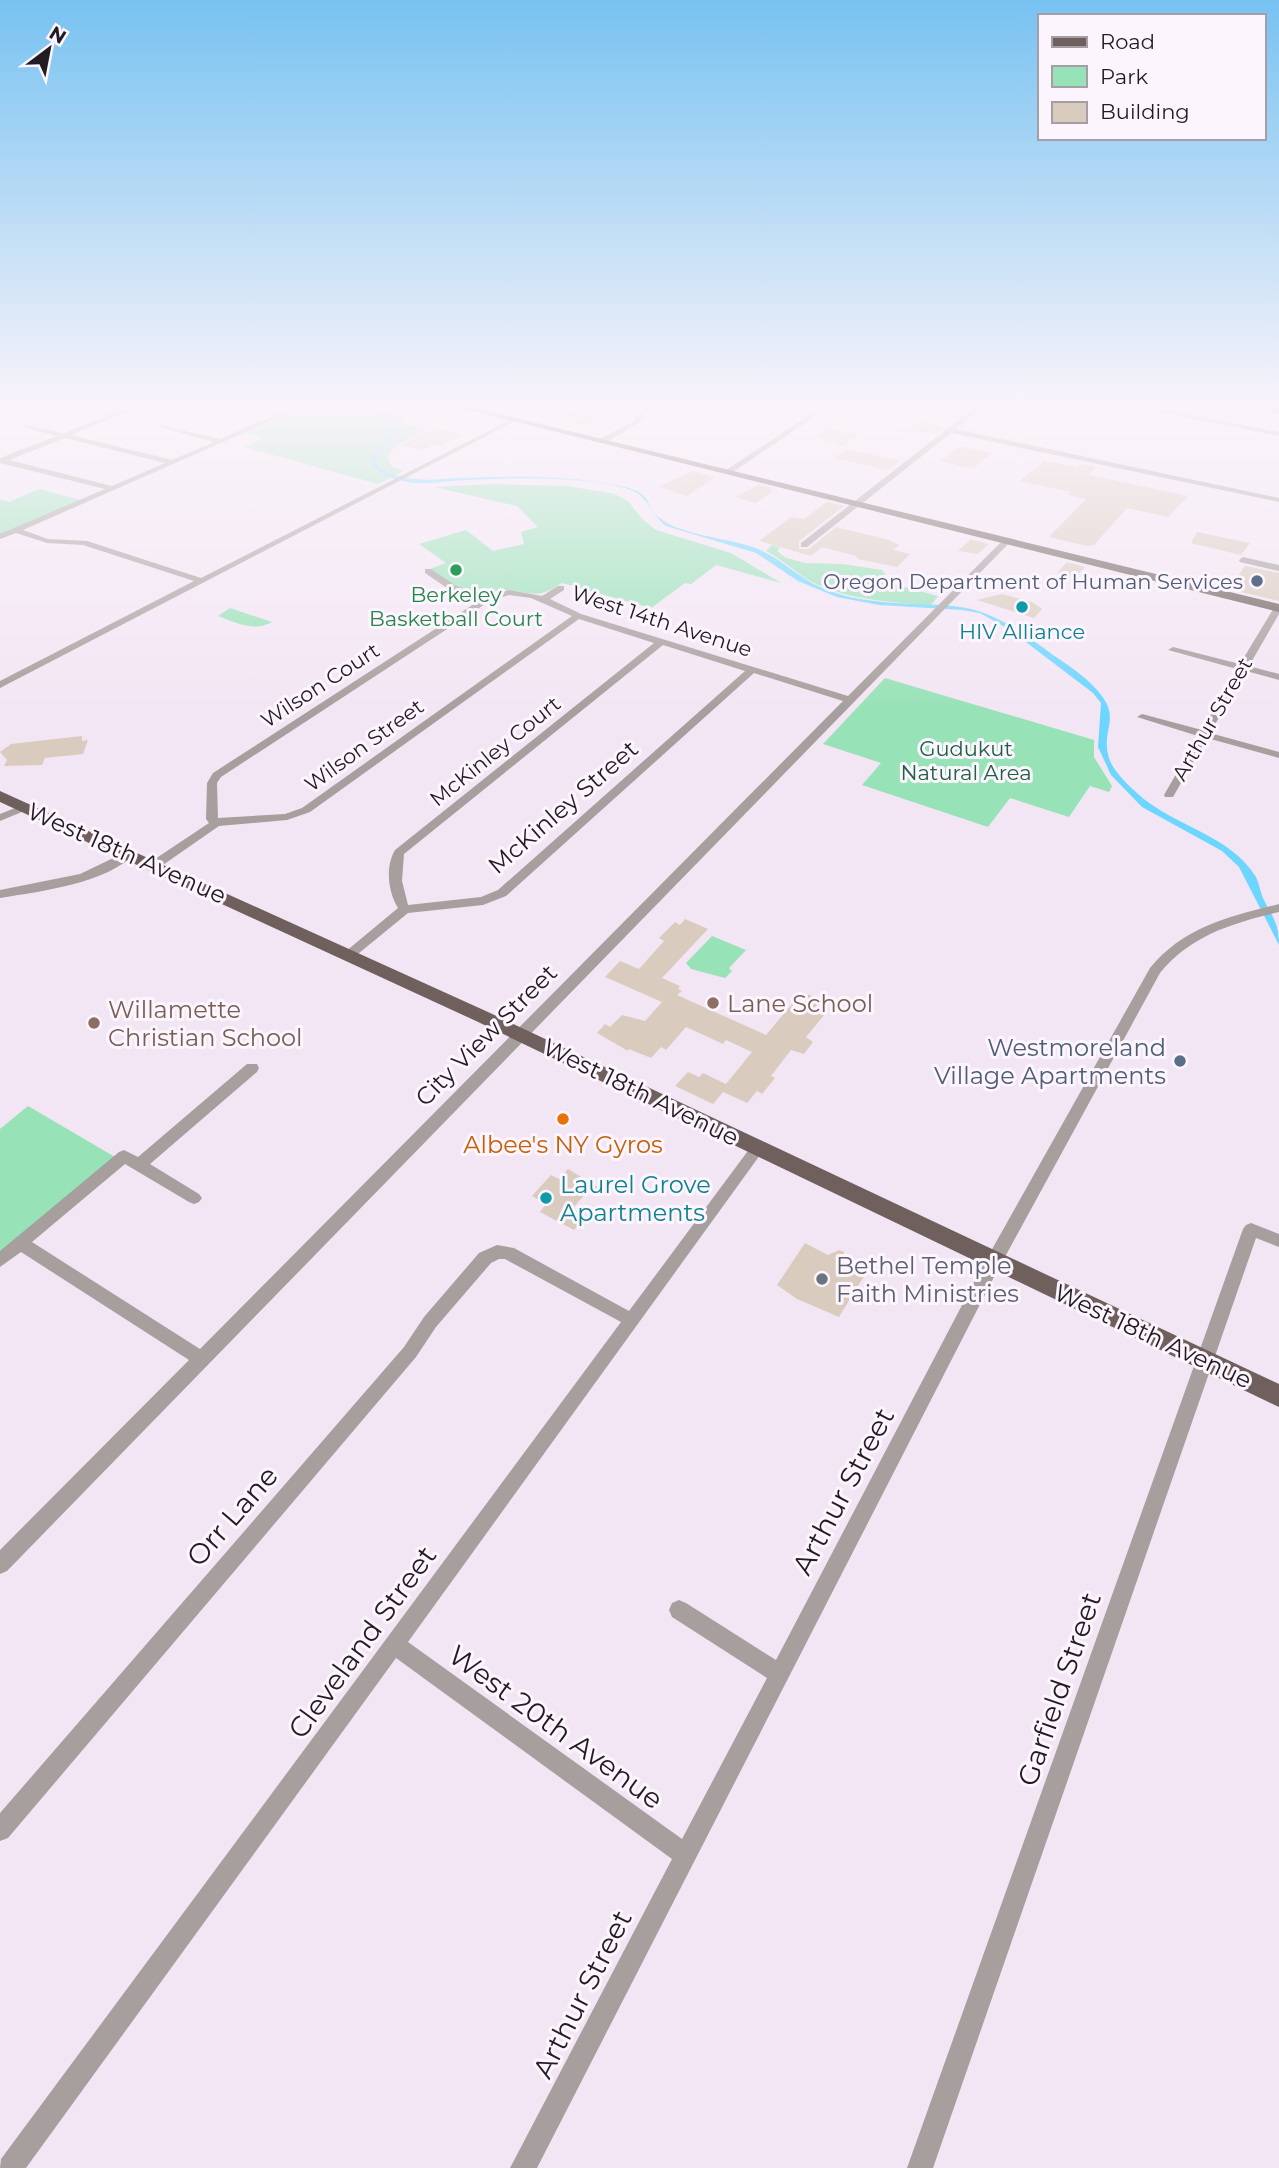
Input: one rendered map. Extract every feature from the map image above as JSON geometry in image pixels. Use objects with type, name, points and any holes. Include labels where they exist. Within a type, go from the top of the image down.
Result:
[{"type":"main road","points":[[881,509],[1278,608]]},
{"type":"main road","name":"West 18th Avenue","points":[[0,796],[156,864],[521,1035],[1279,1396]]},
{"type":"street","points":[[0,537],[63,509]]},
{"type":"street","points":[[0,685],[340,509]]},
{"type":"street","points":[[804,545],[848,509]]},
{"type":"street","points":[[15,530],[47,541],[84,542],[202,581]]},
{"type":"street","name":"City View Street","points":[[0,1564],[1007,541]]},
{"type":"street","points":[[1243,560],[1279,568]]},
{"type":"street","name":"West 14th Avenue","points":[[428,571],[453,588],[486,599],[502,592],[545,598],[578,616],[850,700]]},
{"type":"street","points":[[545,598],[561,588]]},
{"type":"street","name":"Wilson Court","points":[[215,823],[212,819],[212,783],[217,775],[486,599]]},
{"type":"street","name":"Arthur Street","points":[[1169,795],[1278,608]]},
{"type":"street","name":"Wilson Street","points":[[215,823],[287,817],[303,812],[578,616]]},
{"type":"street","name":"McKinley Court","points":[[405,909],[400,902],[395,862],[400,852],[661,642]]},
{"type":"street","points":[[1173,650],[1279,677]]},
{"type":"street","name":"McKinley Street","points":[[405,909],[483,901],[502,892],[752,670]]},
{"type":"street","points":[[0,673],[13,678]]},
{"type":"street","points":[[1142,717],[1279,755]]},
{"type":"street","points":[[0,818],[25,807]]},
{"type":"street","points":[[156,864],[215,823]]},
{"type":"street","points":[[0,894],[85,877],[112,866],[130,853]]},
{"type":"street","name":"Arthur Street","points":[[523,2168],[994,1261],[1136,1004],[1165,957],[1186,940],[1231,920],[1279,908]]},
{"type":"street","points":[[349,955],[405,909]]},
{"type":"street","points":[[139,1165],[252,1068]]},
{"type":"street","name":"Cleveland Street","points":[[10,2168],[758,1148]]},
{"type":"street","points":[[0,1260],[124,1156],[194,1198]]},
{"type":"street","name":"Garfield Street","points":[[919,2168],[1251,1229],[1279,1241]]},
{"type":"street","points":[[20,1243],[201,1359]]},
{"type":"street","name":"Orr Lane","points":[[0,1830],[410,1352],[430,1322],[482,1261],[497,1252],[512,1255],[632,1320]]},
{"type":"street","points":[[679,1609],[779,1674]]},
{"type":"street","name":"West 20th Avenue","points":[[394,1644],[685,1855]]},
{"type":"green space","points":[[0,509],[59,509],[0,535]]},
{"type":"green space","points":[[520,509],[634,509],[656,530],[731,553],[781,583],[716,565],[651,608],[562,583],[540,593],[503,590],[477,594],[456,586],[430,569],[446,563],[419,544],[466,530],[493,551],[524,544],[521,532],[538,527]]},
{"type":"green space","points":[[772,545],[780,548],[777,551],[786,558],[806,563],[842,564],[883,570],[882,572],[886,573],[879,580],[938,596],[931,605],[840,593],[812,582],[766,551]]},
{"type":"green space","points":[[230,608],[272,622],[252,626],[218,616]]},
{"type":"green space","name":"Gudukut Natural Area","points":[[885,678],[1094,740],[1094,757],[1112,786],[1109,792],[1090,786],[1069,817],[1010,798],[988,827],[862,785],[881,763],[823,744]]},
{"type":"green space","points":[[712,936],[746,950],[729,968],[732,971],[725,978],[691,969],[686,963]]},
{"type":"green space","points":[[28,1106],[115,1157],[0,1253],[0,1129]]},
{"type":"water","points":[[651,509],[670,525],[758,549],[812,583],[836,593],[886,602],[968,608],[994,617],[1030,638],[1076,671],[1105,700],[1110,716],[1107,739],[1109,758],[1125,781],[1151,804],[1216,840],[1245,862],[1256,877],[1274,920],[1279,945],[1239,867],[1222,851],[1142,807],[1111,775],[1098,747],[1101,703],[1093,693],[1010,630],[980,613],[879,605],[837,597],[798,581],[756,553],[666,526]]},
{"type":"building","points":[[817,509],[840,509],[799,541],[799,549],[809,549],[836,527],[889,540],[899,545],[893,550],[910,554],[897,567],[858,559],[856,556],[822,547],[811,556],[759,541],[791,517],[804,519]]},
{"type":"building","points":[[1076,509],[1126,509],[1094,545],[1087,546],[1049,537]]},
{"type":"building","points":[[1132,509],[1175,509],[1168,517]]},
{"type":"building","points":[[1197,532],[1250,543],[1241,555],[1191,543]]},
{"type":"building","points":[[971,539],[989,544],[978,554],[958,551]]},
{"type":"building","points":[[1067,562],[1085,567],[1075,577],[1057,573]]},
{"type":"building","name":"Oregon Department of Human Services","points":[[1245,566],[1279,573],[1279,601],[1229,589]]},
{"type":"building","name":"HIV Alliance","points":[[1002,594],[1032,602],[1042,609],[1034,618],[977,600]]},
{"type":"building","points":[[82,736],[82,741],[88,740],[83,754],[45,758],[42,765],[4,766],[7,760],[0,752],[11,744]]},
{"type":"building","name":"Lane School","points":[[685,919],[708,929],[662,978],[680,986],[678,989],[682,991],[677,995],[766,1035],[802,992],[827,1002],[819,1011],[825,1014],[806,1037],[813,1042],[804,1054],[791,1050],[771,1076],[775,1078],[762,1094],[757,1091],[747,1103],[723,1092],[713,1104],[675,1086],[688,1072],[699,1077],[703,1073],[726,1084],[752,1052],[726,1040],[723,1044],[686,1027],[666,1050],[661,1047],[651,1058],[629,1049],[628,1051],[597,1033],[605,1024],[610,1027],[622,1015],[645,1021],[662,1002],[605,977],[620,961],[639,969],[664,941],[659,938],[675,922],[680,925]]},
{"type":"building","name":"Laurel Grove Apartments","points":[[568,1169],[598,1187],[592,1194],[587,1192],[572,1209],[586,1216],[574,1230],[540,1212],[546,1204],[532,1196],[551,1175],[559,1179]]},
{"type":"building","name":"Bethel Temple Faith Ministries","points":[[805,1243],[828,1255],[839,1250],[844,1252],[845,1263],[866,1273],[839,1317],[797,1299],[777,1285]]},
{"type":"place","name":"Berkeley Basketball Court","points":[[456,570]]},
{"type":"place","name":"Oregon Department of Human Services","points":[[1257,581]]},
{"type":"place","name":"HIV Alliance","points":[[1022,607]]},
{"type":"place","name":"Lane School","points":[[713,1003]]},
{"type":"place","name":"Willamette Christian School","points":[[94,1023]]},
{"type":"place","name":"Westmoreland Village Apartments","points":[[1180,1061]]},
{"type":"place","name":"Albee's NY Gyros","points":[[563,1119]]},
{"type":"place","name":"Laurel Grove Apartments","points":[[546,1198]]},
{"type":"place","name":"Bethel Temple Faith Ministries","points":[[822,1279]]}]
